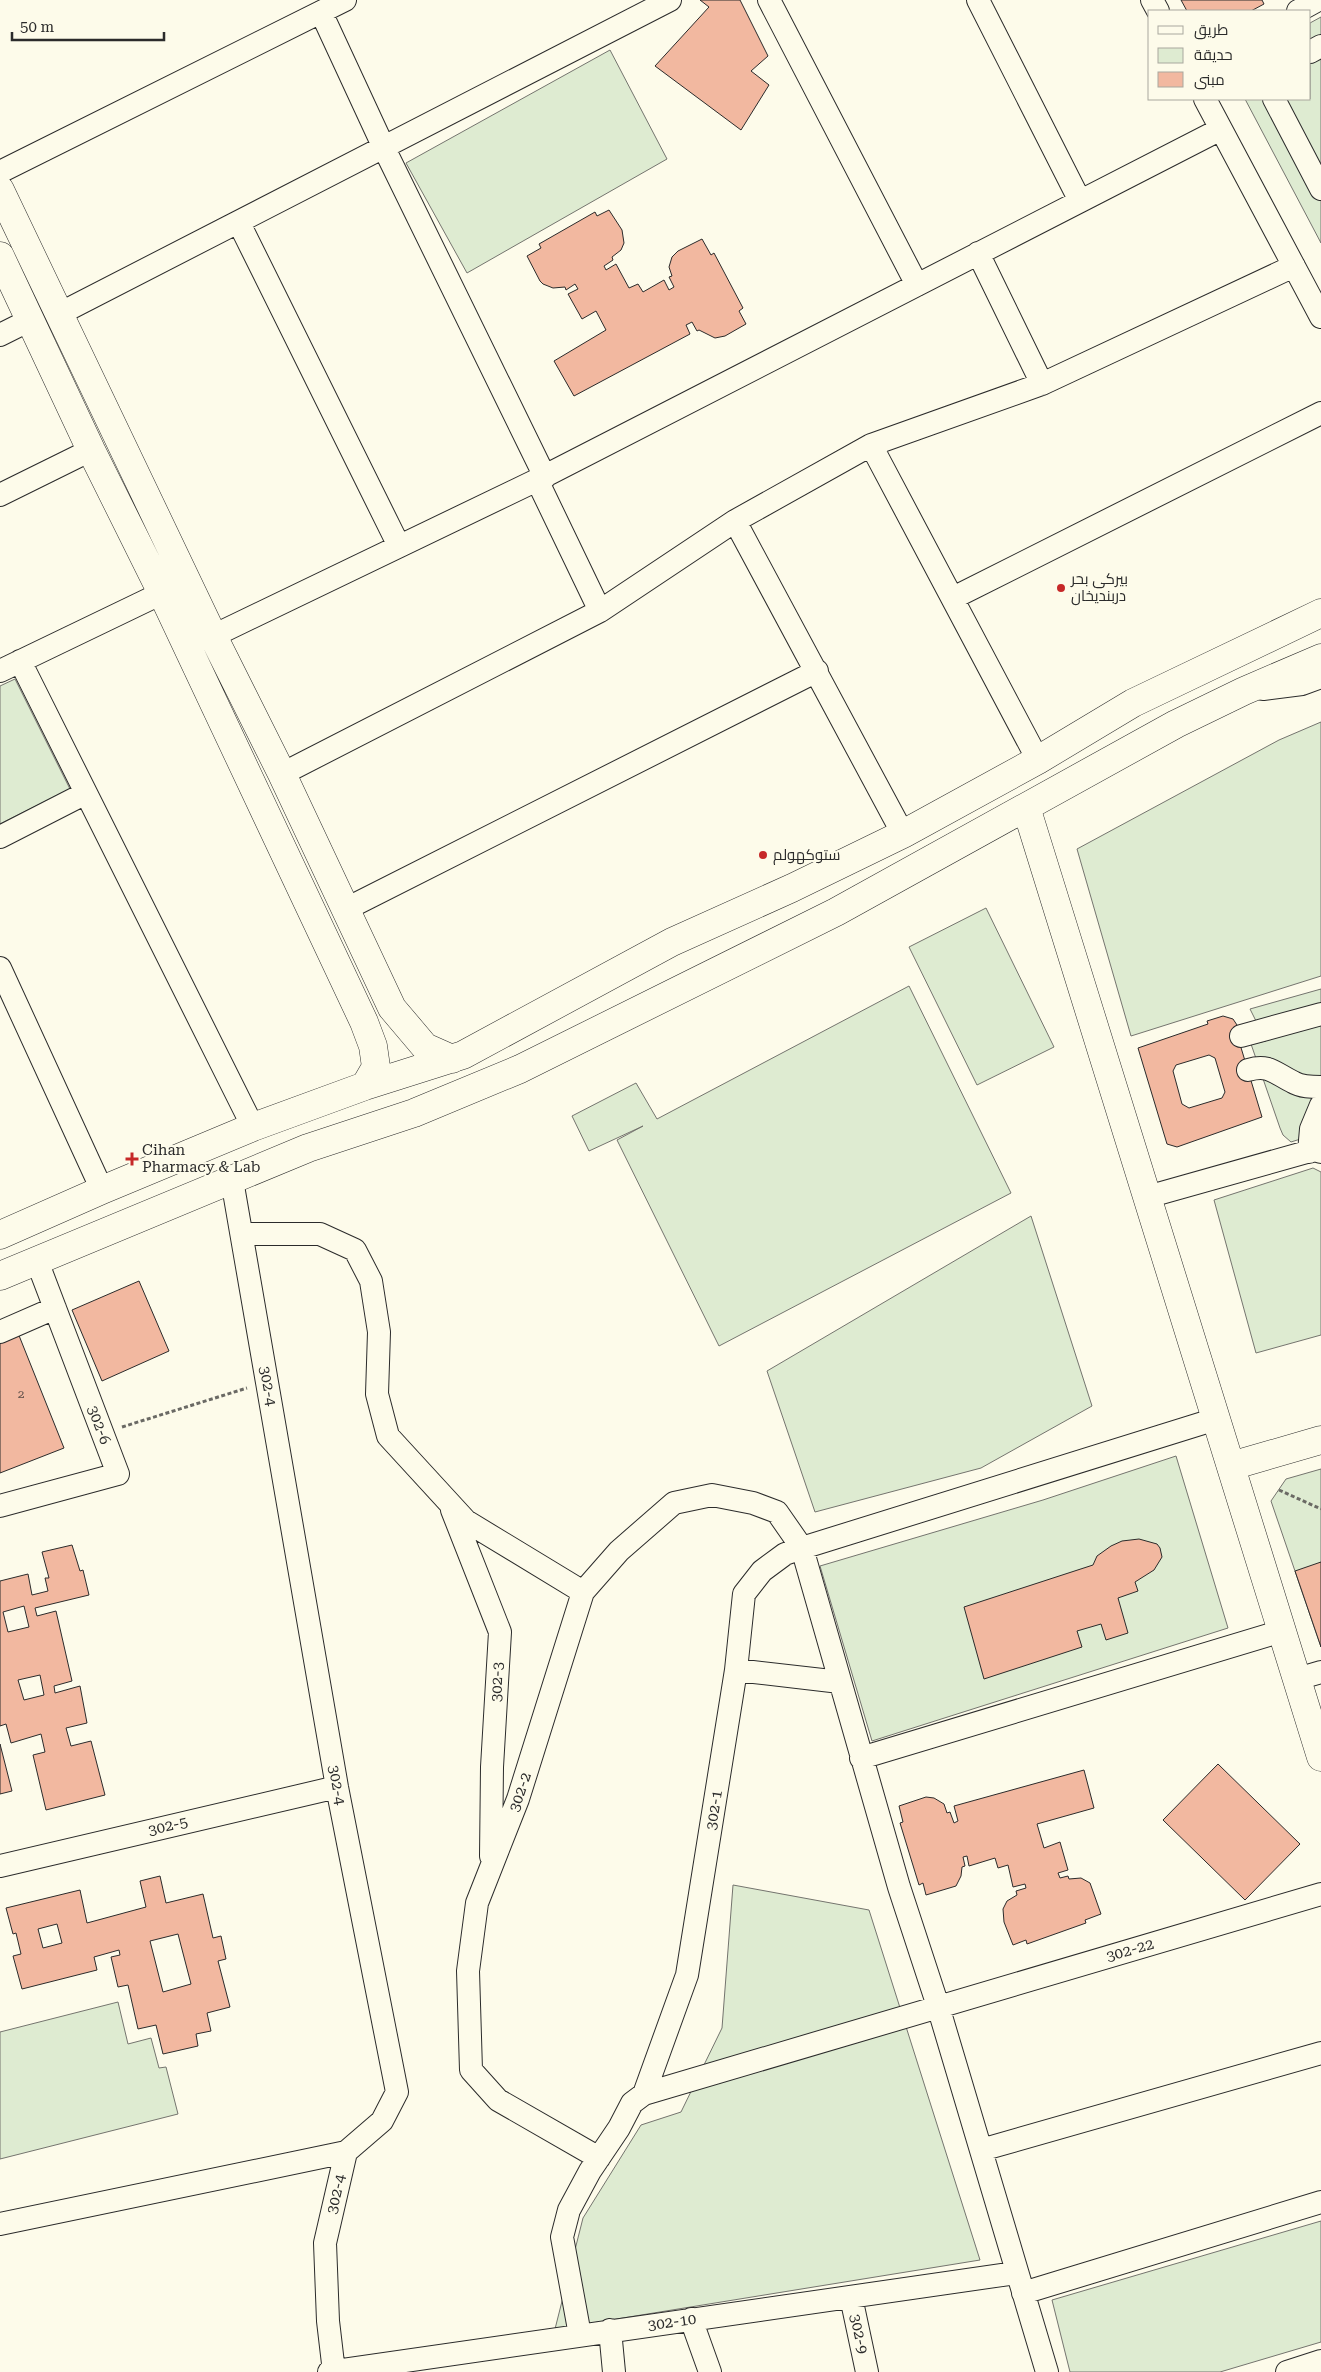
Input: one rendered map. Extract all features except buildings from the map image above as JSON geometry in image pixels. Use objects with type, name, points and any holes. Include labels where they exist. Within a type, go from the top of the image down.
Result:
[{"type":"main road","points":[[0,190],[213,636],[282,774],[392,1008],[425,1047],[452,1059]]},
{"type":"main road","points":[[0,256],[90,450],[162,592],[364,1022],[373,1046],[376,1067],[365,1086]]},
{"type":"main road","points":[[0,1235],[253,1127],[365,1086],[452,1059],[672,942],[792,888],[903,834],[1038,760],[1133,703],[1321,613]]},
{"type":"main road","points":[[0,1276],[308,1148],[414,1113],[529,1065],[836,912],[1125,751],[1244,691],[1321,658]]},
{"type":"main road","points":[[1026,807],[1282,1631],[1309,1676],[1321,1757]]},
{"type":"main road","points":[[364,1022],[392,1008]]},
{"type":"main road","points":[[1231,1466],[1321,1440]]},
{"type":"street","points":[[0,172],[345,0]]},
{"type":"street","points":[[59,314],[240,223],[670,0]]},
{"type":"street","points":[[769,0],[917,285]]},
{"type":"street","points":[[978,0],[1080,201]]},
{"type":"street","points":[[1300,10],[1318,0]]},
{"type":"street","points":[[321,12],[541,478],[600,612]]},
{"type":"street","points":[[1206,100],[1321,317]]},
{"type":"street","points":[[1275,100],[1321,189]]},
{"type":"street","points":[[213,636],[541,478],[1221,129]]},
{"type":"street","points":[[240,223],[399,546]]},
{"type":"street","points":[[978,253],[1042,384]]},
{"type":"street","points":[[282,774],[600,612],[735,521],[871,445],[1042,384],[1294,266]]},
{"type":"street","points":[[0,335],[30,320]]},
{"type":"street","points":[[953,598],[1321,413]]},
{"type":"street","points":[[871,445],[1038,760]]},
{"type":"street","points":[[0,495],[90,450]]},
{"type":"street","points":[[735,521],[903,834]]},
{"type":"street","points":[[0,671],[162,592]]},
{"type":"street","points":[[20,661],[253,1127]]},
{"type":"street","points":[[346,909],[817,671]]},
{"type":"street","points":[[1244,691],[1302,684],[1321,677]]},
{"type":"street","points":[[0,837],[86,794]]},
{"type":"street","points":[[0,968],[102,1190]]},
{"type":"street","points":[[1241,1036],[1321,1014]]},
{"type":"street","points":[[1248,1070],[1261,1066],[1277,1072],[1294,1083],[1310,1087],[1321,1086]]},
{"type":"street","points":[[1147,1197],[1315,1152],[1311,1129],[1321,1106]]},
{"type":"street","name":"302-4","points":[[232,1180],[337,1787],[397,2092],[382,2121],[346,2152],[324,2243],[332,2372]]},
{"type":"street","points":[[242,1234],[320,1234],[355,1250],[371,1281],[379,1332],[377,1394],[388,1436],[466,1521],[583,1592]]},
{"type":"street","name":"302-6","points":[[0,1506],[118,1474],[37,1261]]},
{"type":"street","points":[[0,1332],[55,1308]]},
{"type":"street","name":"302-1","points":[[644,2094],[688,1976],[736,1670],[744,1594],[762,1571],[784,1554],[1216,1419]]},
{"type":"street","name":"302-2","points":[[599,2158],[498,2100],[471,2070],[468,1971],[476,1903],[518,1799],[583,1592],[619,1550],[674,1503],[712,1495],[753,1503],[777,1512],[802,1548]]},
{"type":"street","name":"302-3","points":[[450,1504],[500,1632],[492,1767],[491,1869]]},
{"type":"street","points":[[802,1548],[898,1887],[938,2006],[1047,2372]]},
{"type":"street","points":[[861,1758],[1282,1631]]},
{"type":"street","points":[[736,1670],[840,1682]]},
{"type":"street","name":"302-5","points":[[0,1866],[337,1787]]},
{"type":"street","name":"302-22","points":[[644,2094],[1321,1894]]},
{"type":"street","points":[[980,2150],[1321,2053]]},
{"type":"street","points":[[580,2334],[562,2237],[570,2210],[599,2158],[620,2128],[632,2103],[644,2094]]},
{"type":"street","points":[[0,2224],[346,2152]]},
{"type":"street","name":"302-10","points":[[332,2372],[580,2334],[851,2296],[1020,2283],[1321,2202]]},
{"type":"street","name":"302-9","points":[[851,2296],[867,2372]]},
{"type":"street","points":[[691,2319],[710,2372]]},
{"type":"street","points":[[610,2330],[614,2372]]},
{"type":"street","points":[[1287,2372],[1321,2361]]},
{"type":"path","points":[[102,1433],[268,1382]]},
{"type":"path","points":[[1279,1490],[1321,1509]]},
{"type":"green space","points":[[1321,17],[1321,243],[1246,100],[1311,100],[1311,22]]},
{"type":"green space","points":[[610,50],[667,159],[467,273],[406,163]]},
{"type":"green space","points":[[15,679],[70,789],[0,824],[0,686]]},
{"type":"green space","points":[[1321,722],[1321,976],[1131,1036],[1077,849],[1279,740]]},
{"type":"green space","points":[[986,908],[1054,1047],[977,1085],[909,947]]},
{"type":"green space","points":[[909,986],[1011,1193],[719,1346],[617,1140],[643,1126],[589,1151],[572,1116],[636,1083],[657,1119]]},
{"type":"green space","points":[[1321,989],[1321,1139],[1310,1136],[1291,1142],[1283,1135],[1280,1128],[1251,1044],[1266,1041],[1250,1009]]},
{"type":"green space","points":[[1313,1168],[1321,1172],[1321,1335],[1256,1353],[1214,1200]]},
{"type":"green space","points":[[1031,1216],[1092,1406],[981,1468],[815,1512],[767,1371]]},
{"type":"green space","points":[[1176,1456],[1228,1628],[872,1741],[820,1566],[1043,1500]]},
{"type":"green space","points":[[1321,1469],[1321,1647],[1271,1501],[1286,1479]]},
{"type":"green space","points":[[733,1885],[869,1910],[980,2260],[555,2329],[583,2218],[641,2125],[681,2112],[722,2028]]},
{"type":"green space","points":[[118,2002],[128,2044],[151,2038],[159,2068],[166,2067],[178,2114],[0,2159],[0,2032]]},
{"type":"green space","points":[[1321,2221],[1321,2342],[1220,2372],[1070,2372],[1052,2300]]},
{"type":"place","name":"بيركى بحر دربنديخان","points":[[1061,588]]},
{"type":"place","name":"ستوكهولم","points":[[763,855]]},
{"type":"place","name":"Cihan Pharmacy & Lab","points":[[132,1159]]}]
